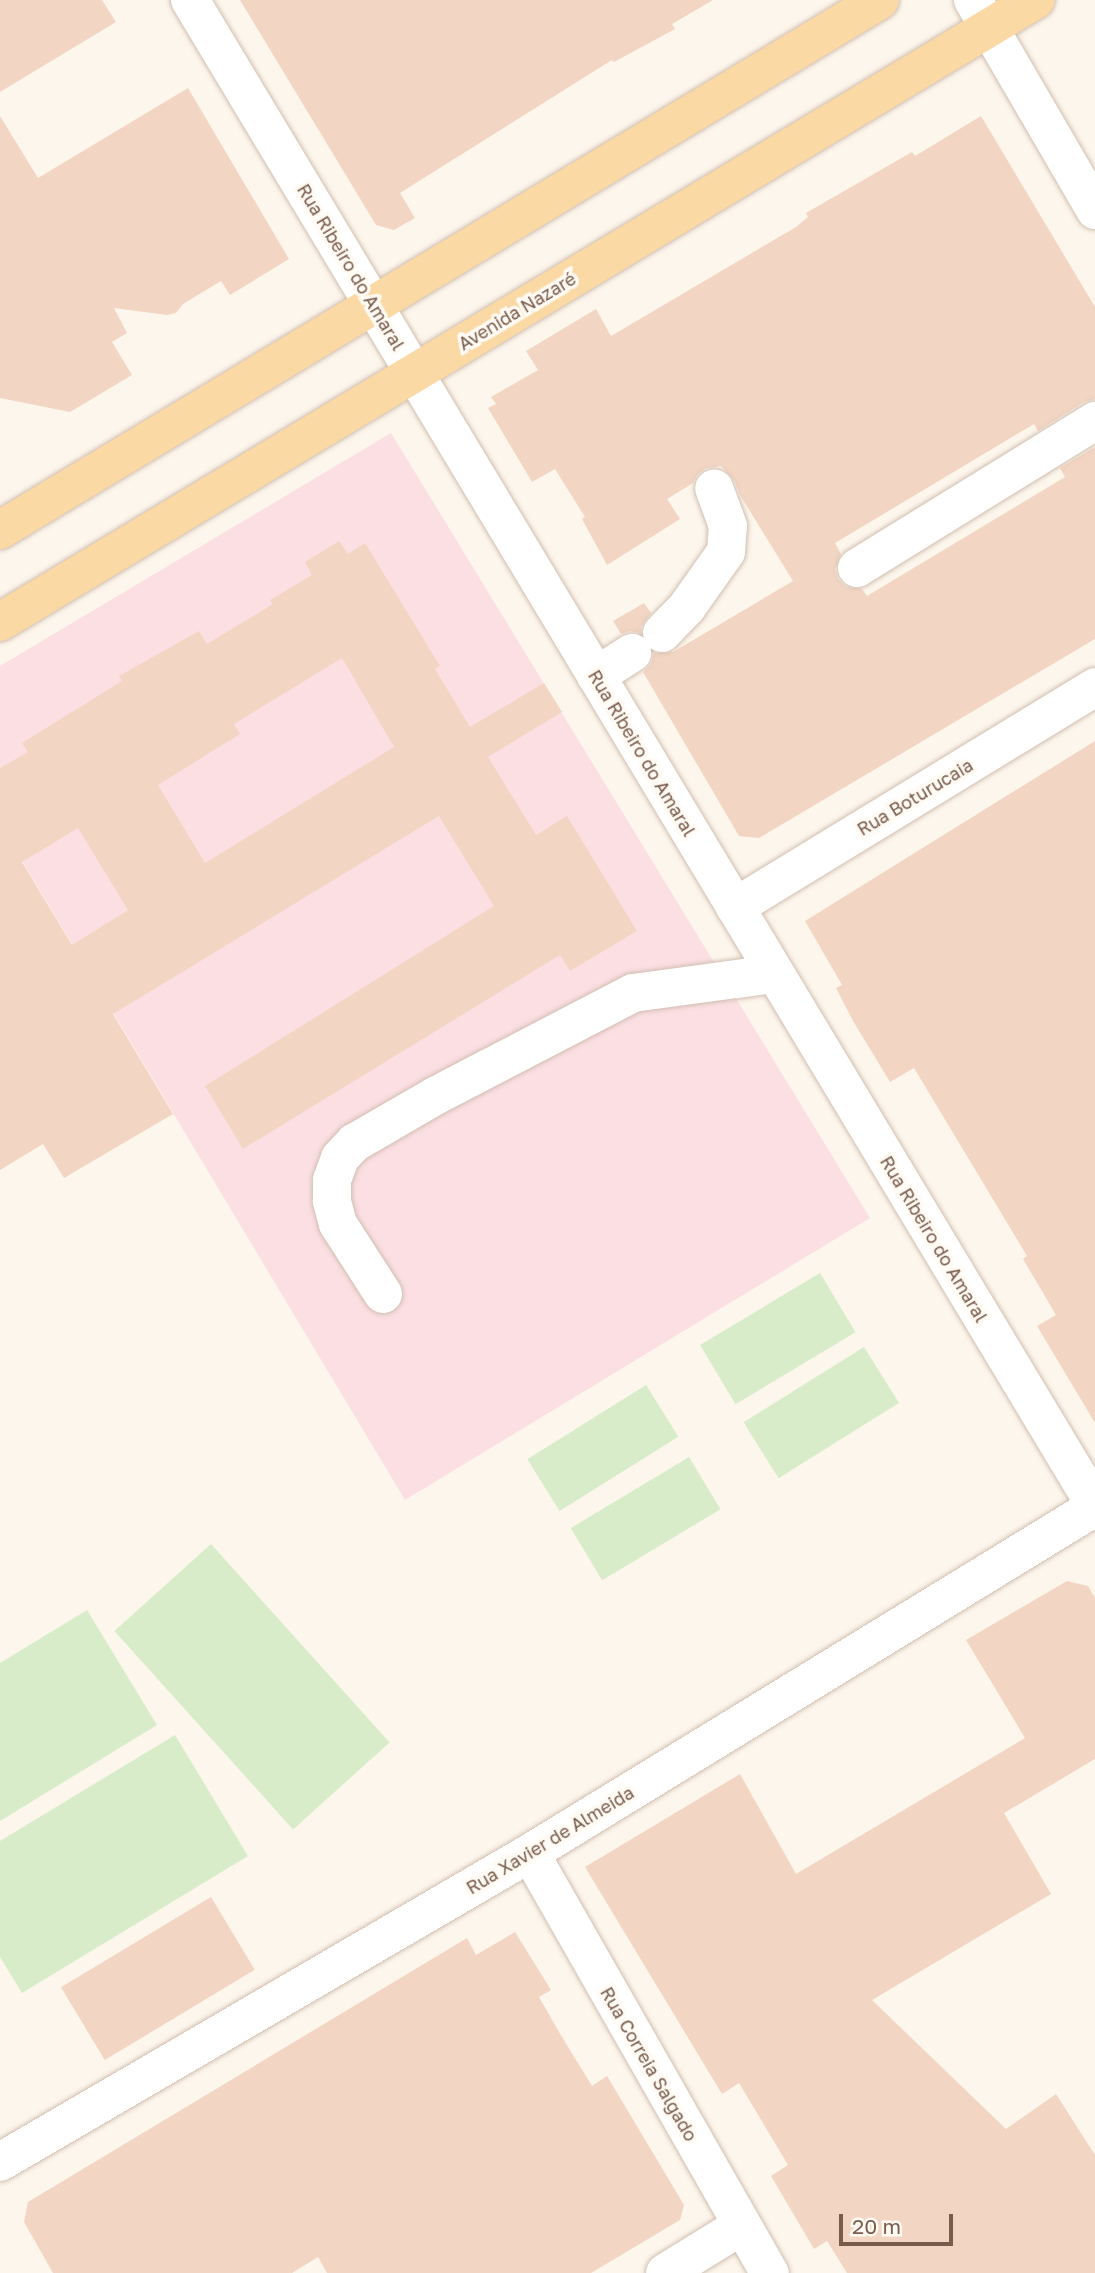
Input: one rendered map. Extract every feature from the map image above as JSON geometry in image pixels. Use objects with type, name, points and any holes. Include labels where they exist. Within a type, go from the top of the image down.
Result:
[{"type":"main road","points":[[0,530],[880,0]]},
{"type":"main road","name":"Avenida Nazaré","points":[[0,622],[414,373],[981,14],[1035,0]]},
{"type":"street","name":"Rua Ribeiro do Amaral","points":[[190,0],[1095,1506]]},
{"type":"street","points":[[981,14],[1095,210]]},
{"type":"street","points":[[857,568],[1095,421]]},
{"type":"street","points":[[596,676],[647,643],[687,607],[726,552],[728,526],[714,488]]},
{"type":"street","name":"Rua Boturucaia","points":[[735,907],[1095,687]]},
{"type":"street","points":[[383,1294],[338,1224],[332,1201],[332,1180],[340,1158],[354,1143],[496,1064],[633,993],[774,974]]},
{"type":"street","name":"Rua Xavier de Almeida","points":[[0,2162],[530,1853],[1095,1506]]},
{"type":"street","name":"Rua Correia Salgado","points":[[530,1853],[770,2273]]},
{"type":"street","points":[[665,2273],[741,2226]]},
{"type":"shaded area","points":[[391,433],[870,1218],[405,1500],[0,824],[0,666]]},
{"type":"green space","points":[[820,1273],[856,1332],[736,1404],[700,1345]]},
{"type":"green space","points":[[864,1347],[899,1403],[779,1478],[744,1422]]},
{"type":"green space","points":[[646,1385],[678,1437],[560,1511],[527,1459]]},
{"type":"green space","points":[[689,1457],[720,1509],[602,1580],[571,1528]]},
{"type":"green space","points":[[211,1544],[390,1742],[293,1829],[114,1631]]},
{"type":"green space","points":[[87,1610],[157,1725],[0,1821],[0,1663]]},
{"type":"green space","points":[[175,1735],[248,1856],[22,1993],[0,1957],[0,1841]]},
{"type":"building","points":[[0,0],[102,0],[116,22],[0,92]]},
{"type":"building","points":[[240,0],[713,0],[672,24],[675,29],[614,62],[612,60],[400,193],[415,218],[394,230],[376,225]]},
{"type":"building","points":[[188,88],[289,259],[230,295],[221,281],[183,304],[176,313],[167,315],[114,308],[127,333],[112,342],[132,375],[70,412],[0,398],[0,116],[38,178]]},
{"type":"building","points":[[981,116],[1095,307],[1095,399],[1084,402],[1038,431],[1034,424],[835,543],[841,554],[835,569],[838,579],[846,587],[862,589],[867,596],[1065,477],[1060,468],[1095,447],[1095,639],[759,838],[739,836],[643,672],[651,664],[654,653],[673,652],[793,581],[740,495],[734,480],[721,466],[706,468],[698,474],[693,483],[667,499],[680,519],[607,565],[582,519],[585,517],[555,469],[532,482],[488,408],[496,404],[491,397],[538,370],[526,351],[596,309],[611,336],[796,227],[808,217],[806,213],[912,152],[915,156]]},
{"type":"building","points":[[339,541],[348,554],[365,543],[440,666],[435,669],[470,727],[544,683],[562,712],[488,757],[536,835],[567,816],[637,931],[570,971],[560,955],[243,1149],[205,1086],[494,906],[439,816],[113,1014],[173,1114],[64,1178],[43,1144],[0,1170],[0,768],[28,752],[22,743],[122,681],[119,676],[199,631],[207,644],[273,604],[270,600],[312,575],[305,562]],"holes":[[[342,658],[394,747],[205,863],[158,785],[240,734],[234,724]],[[78,828],[128,910],[72,945],[22,862]]]},
{"type":"building","points":[[644,603],[651,613],[641,627],[641,633],[630,631],[621,634],[613,621]]},
{"type":"building","points":[[1095,741],[1095,1423],[1037,1326],[1056,1315],[1023,1259],[1027,1256],[914,1068],[890,1082],[853,1021],[836,988],[842,985],[805,921]]},
{"type":"building","points":[[1067,1581],[1088,1586],[1095,1598],[1095,1759],[1004,1813],[1051,1894],[872,2000],[1006,2129],[1056,2094],[1095,2155],[1095,2273],[847,2273],[827,2241],[814,2249],[771,2176],[788,2165],[739,2083],[722,2094],[585,1867],[740,1774],[796,1874],[1025,1738],[966,1640]]},
{"type":"building","points":[[211,1897],[255,1970],[105,2060],[61,1987]]},
{"type":"building","points":[[515,1932],[551,1990],[539,1997],[559,2032],[592,2086],[607,2076],[684,2205],[680,2220],[591,2273],[327,2273],[318,2257],[292,2273],[53,2273],[24,2222],[28,2202],[467,1938],[476,1955]]}]
